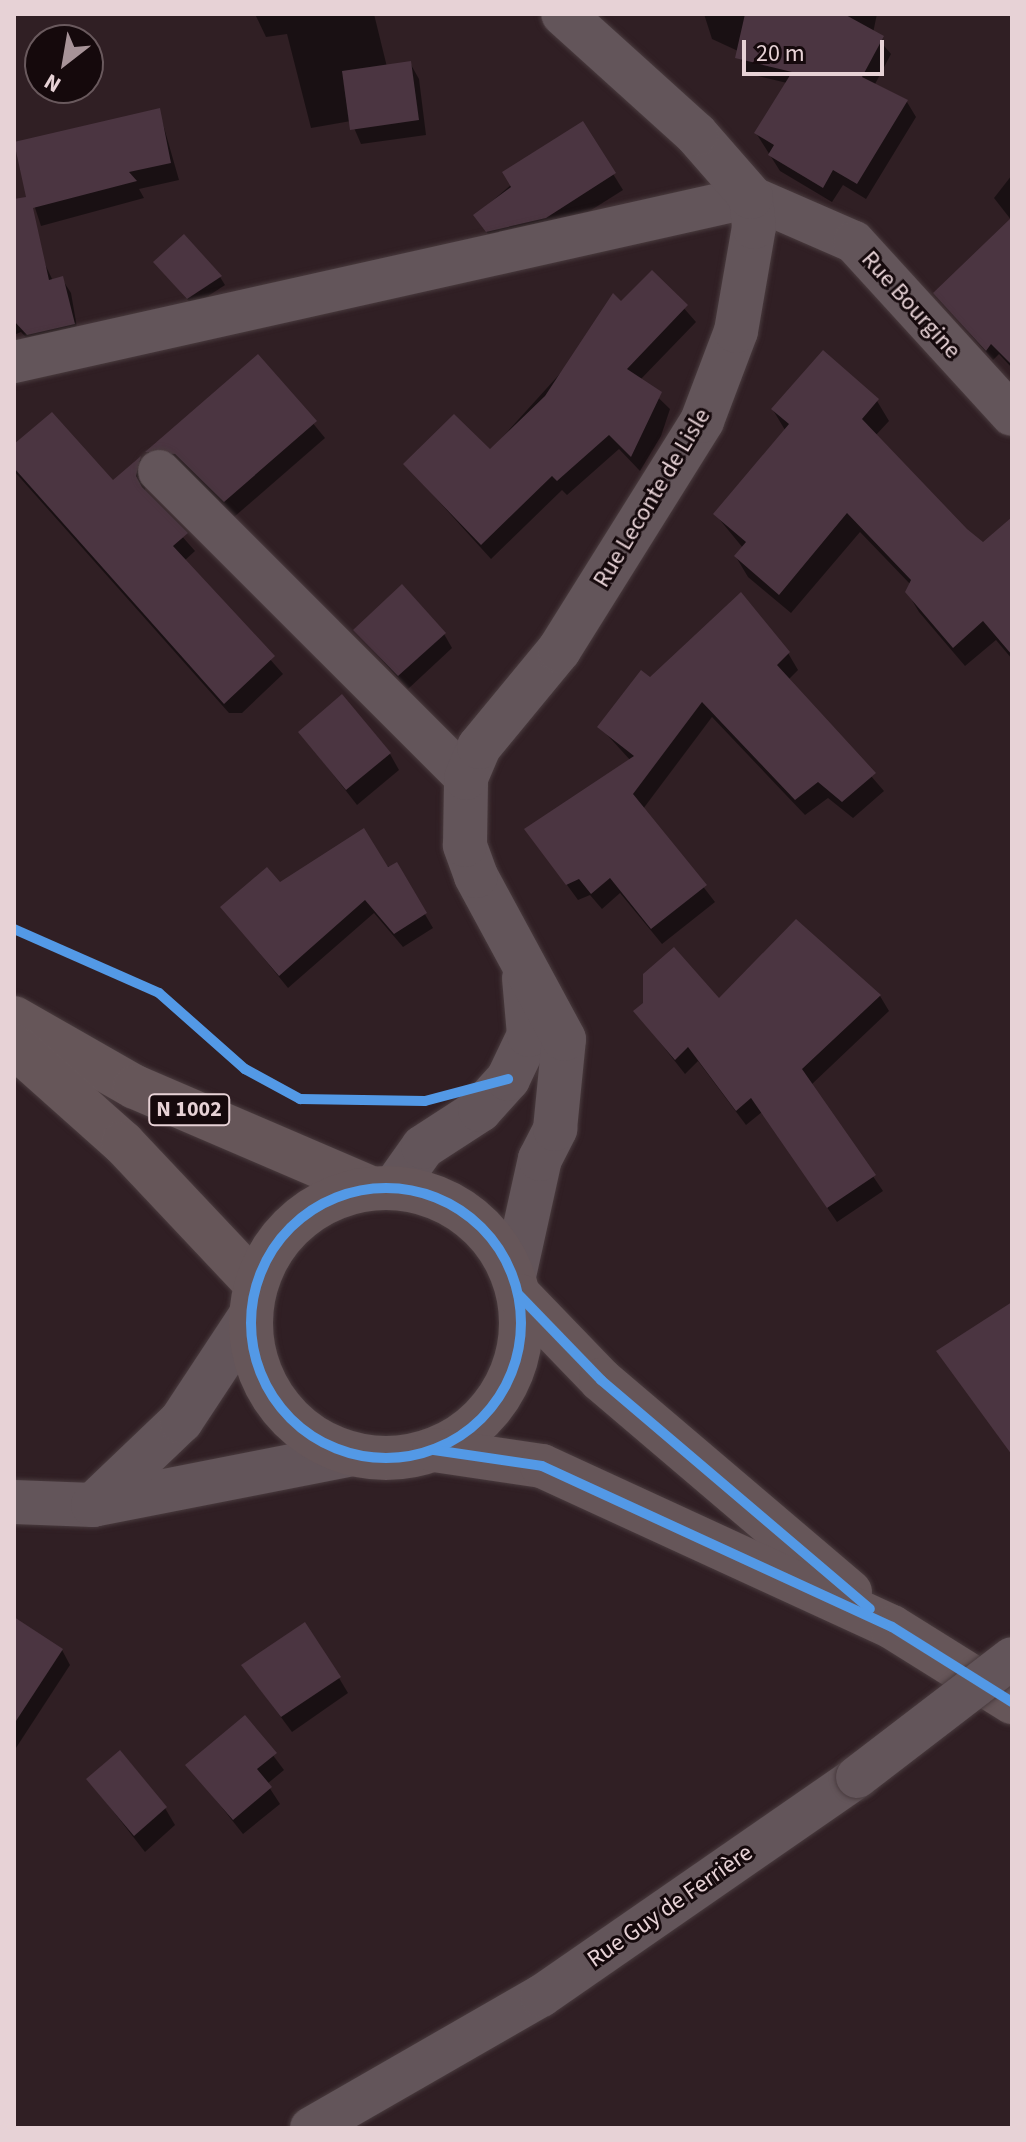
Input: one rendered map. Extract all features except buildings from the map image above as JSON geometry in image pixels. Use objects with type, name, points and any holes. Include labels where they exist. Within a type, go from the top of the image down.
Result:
[{"type":"main road","points":[[563,14],[696,134],[751,197]]},
{"type":"main road","name":"Rue Leconte de Lisle","points":[[517,1286],[540,1159],[555,1129],[564,1069],[564,1039],[523,964],[465,845],[466,778],[479,747],[559,650],[702,421],[745,292],[751,197]]},
{"type":"main road","name":"Rue Leconte de Lisle","points":[[383,1188],[423,1147],[480,1110],[508,1079],[529,1035],[523,964]]},
{"type":"main road","name":"N 1002","points":[[14,1018],[135,1087],[383,1188]]},
{"type":"main road","name":"N 1002","points":[[14,1046],[123,1143],[253,1300]]},
{"type":"main road","points":[[93,1505],[181,1421],[253,1300],[267,1258],[303,1215],[383,1188],[467,1214],[517,1286],[601,1380],[892,1627]]},
{"type":"main road","points":[[14,1502],[93,1505],[352,1454],[408,1457],[434,1450],[480,1421],[511,1377],[520,1351],[517,1286]]},
{"type":"main road","points":[[253,1300],[256,1361],[277,1403],[311,1434],[352,1454]]},
{"type":"main road","points":[[434,1450],[542,1466],[892,1627],[1012,1702]]},
{"type":"street","points":[[14,362],[751,197]]},
{"type":"street","name":"Rue Bourgine","points":[[751,197],[854,242],[1012,415]]},
{"type":"street","points":[[159,471],[466,778]]},
{"type":"street","name":"Rue Guy de Ferrière","points":[[311,2128],[541,1996],[857,1777],[1012,1658]]},
{"type":"cycle path","points":[[14,929],[159,993],[245,1069],[300,1099],[425,1101],[508,1079]]},
{"type":"cycle path","points":[[399,1188],[438,1198],[482,1227],[511,1271],[519,1297],[521,1323],[519,1349],[511,1375],[482,1419],[438,1448],[399,1458],[373,1458],[322,1442],[300,1428],[281,1409],[261,1375],[253,1349],[251,1310],[267,1259],[281,1237],[300,1218],[334,1198],[360,1190],[399,1188]]},
{"type":"cycle path","points":[[520,1296],[601,1380],[870,1609]]},
{"type":"cycle path","points":[[434,1450],[542,1466],[892,1627],[1012,1702]]}]
